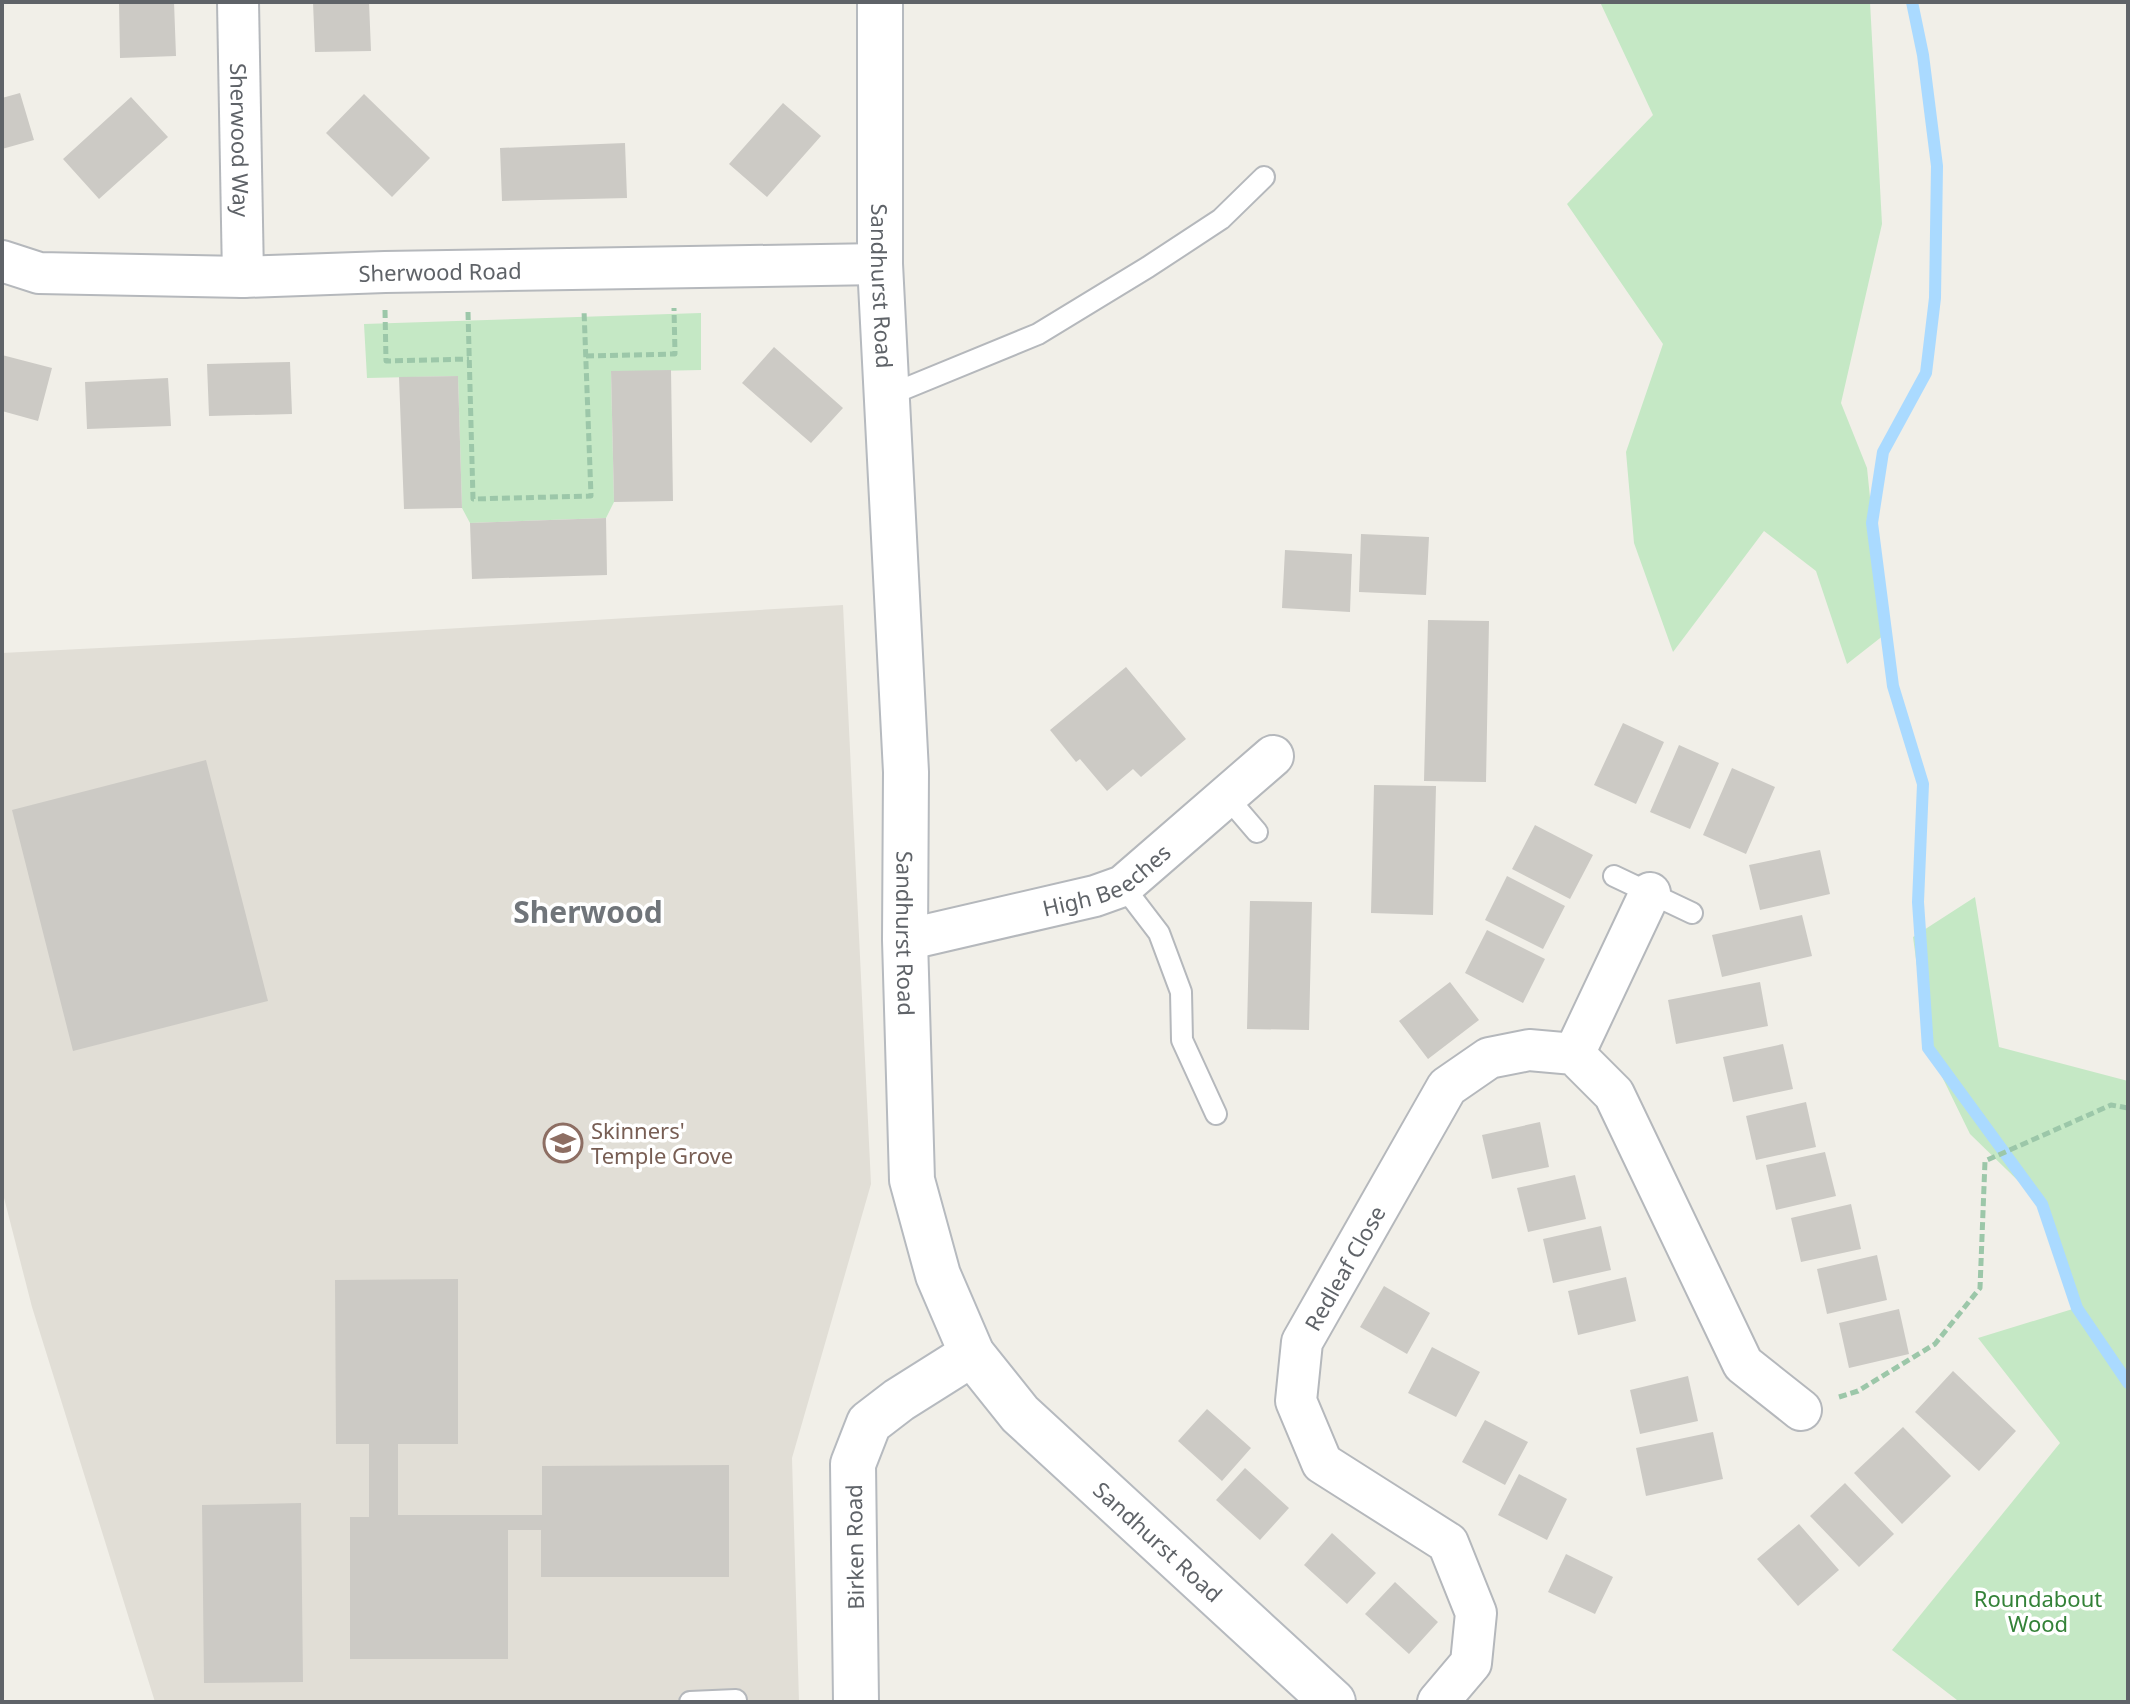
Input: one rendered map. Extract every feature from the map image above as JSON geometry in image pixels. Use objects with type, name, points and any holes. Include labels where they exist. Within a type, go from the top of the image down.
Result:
[{"type":"street","name":"Sherwood Way","points":[[238,2],[243,277]]},
{"type":"street","name":"Sandhurst Road","points":[[880,2],[880,264],[906,772],[905,940],[912,1180],[938,1275],[972,1354],[1020,1414],[1333,1702]]},
{"type":"street","name":"Sherwood Road","points":[[2,261],[39,273],[243,277],[880,264]]},
{"type":"street","name":"High Beeches","points":[[905,940],[1095,896],[1123,886],[1273,756]]},
{"type":"street","points":[[1650,893],[1574,1054],[1614,1094],[1743,1364],[1801,1410]]},
{"type":"street","name":"Redleaf Close","points":[[1438,1702],[1471,1663],[1476,1613],[1448,1543],[1322,1463],[1296,1401],[1302,1342],[1447,1087],[1489,1058],[1529,1050],[1574,1054]]},
{"type":"street","name":"Birken Road","points":[[856,1702],[853,1464],[869,1423],[899,1400],[972,1354]]},
{"type":"lane","points":[[887,396],[1038,334],[1221,219],[1264,177]]},
{"type":"lane","points":[[1227,797],[1257,832]]},
{"type":"lane","points":[[1614,876],[1692,913]]},
{"type":"lane","points":[[1123,886],[1159,933],[1181,992],[1182,1040],[1216,1114]]},
{"type":"lane","points":[[690,1702],[736,1700]]},
{"type":"path","points":[[586,356],[675,354],[673,267]]},
{"type":"path","points":[[467,271],[473,499],[591,496],[583,269]]},
{"type":"path","points":[[385,272],[386,361],[469,359]]},
{"type":"path","points":[[1801,1410],[1858,1391],[1935,1344],[1980,1288],[1985,1161],[2111,1105],[2128,1108]]},
{"type":"shaded area","name":"Skinners' Temple Grove","points":[[843,605],[871,1184],[792,1458],[799,1702],[155,1702],[32,1307],[2,1190],[2,653]]},
{"type":"green space","points":[[1600,2],[1870,2],[1882,224],[1841,403],[1867,468],[1884,635],[1847,664],[1816,571],[1764,531],[1673,652],[1634,543],[1626,452],[1663,344],[1567,204],[1653,115]]},
{"type":"green space","points":[[701,313],[701,370],[611,372],[614,502],[606,518],[470,523],[462,508],[458,376],[367,378],[364,324]]},
{"type":"green space","name":"Roundabout Wood","points":[[1975,897],[1999,1047],[2128,1081],[2128,1702],[1965,1702],[1957,1700],[1892,1650],[2060,1443],[1978,1338],[2076,1308],[2042,1204],[1970,1134],[1928,1048],[1913,937]]},
{"type":"building","points":[[119,2],[174,2],[176,56],[120,58]]},
{"type":"building","points":[[313,2],[369,2],[371,51],[315,52]]},
{"type":"building","points":[[20,93],[34,140],[2,149],[2,98]]},
{"type":"building","points":[[364,94],[430,158],[392,197],[326,133]]},
{"type":"building","points":[[131,97],[168,137],[99,199],[63,159]]},
{"type":"building","points":[[783,103],[821,136],[767,197],[729,164]]},
{"type":"building","points":[[625,143],[627,198],[502,201],[500,148]]},
{"type":"building","points":[[774,347],[843,408],[811,443],[742,383]]},
{"type":"building","points":[[2,355],[52,368],[38,421],[2,411]]},
{"type":"building","points":[[290,362],[292,414],[209,416],[207,364]]},
{"type":"building","points":[[671,370],[673,501],[614,502],[611,371]]},
{"type":"building","points":[[458,376],[462,508],[404,509],[399,377]]},
{"type":"building","points":[[168,378],[171,426],[87,429],[85,382]]},
{"type":"building","points":[[606,518],[607,575],[472,579],[470,523]]},
{"type":"building","points":[[1361,534],[1429,537],[1426,595],[1359,592]]},
{"type":"building","points":[[1285,550],[1352,554],[1350,612],[1282,608]]},
{"type":"building","points":[[1428,620],[1489,621],[1486,782],[1424,781]]},
{"type":"building","points":[[1126,667],[1186,739],[1141,777],[1133,769],[1107,791],[1080,759],[1076,762],[1050,730]]},
{"type":"building","points":[[1623,723],[1664,742],[1636,804],[1594,785]]},
{"type":"building","points":[[1679,745],[1719,763],[1690,829],[1650,812]]},
{"type":"building","points":[[206,760],[268,1001],[73,1051],[12,810]]},
{"type":"building","points":[[1732,768],[1775,787],[1746,854],[1703,835]]},
{"type":"building","points":[[1374,785],[1436,786],[1433,915],[1371,913]]},
{"type":"building","points":[[1535,825],[1593,855],[1570,899],[1512,869]]},
{"type":"building","points":[[1820,850],[1830,894],[1760,910],[1749,865]]},
{"type":"building","points":[[1507,876],[1565,906],[1543,949],[1485,920]]},
{"type":"building","points":[[1250,901],[1312,902],[1309,1030],[1247,1029]]},
{"type":"building","points":[[1802,915],[1812,956],[1722,977],[1712,935]]},
{"type":"building","points":[[1487,930],[1545,959],[1523,1003],[1465,973]]},
{"type":"building","points":[[1450,982],[1479,1020],[1428,1059],[1399,1021]]},
{"type":"building","points":[[1760,982],[1768,1026],[1676,1044],[1668,1000]]},
{"type":"building","points":[[1783,1044],[1793,1089],[1733,1102],[1723,1057]]},
{"type":"building","points":[[1806,1102],[1816,1147],[1756,1160],[1746,1116]]},
{"type":"building","points":[[1540,1122],[1549,1167],[1492,1179],[1482,1135]]},
{"type":"building","points":[[1825,1152],[1836,1196],[1776,1210],[1766,1165]]},
{"type":"building","points":[[1575,1175],[1586,1219],[1528,1232],[1517,1188]]},
{"type":"building","points":[[1851,1204],[1861,1249],[1801,1262],[1791,1218]]},
{"type":"building","points":[[1601,1226],[1611,1270],[1553,1283],[1543,1239]]},
{"type":"building","points":[[1877,1255],[1887,1300],[1827,1314],[1817,1269]]},
{"type":"building","points":[[1626,1277],[1636,1321],[1578,1335],[1568,1291]]},
{"type":"building","points":[[458,1279],[458,1444],[398,1444],[398,1515],[542,1515],[542,1466],[729,1465],[729,1577],[541,1577],[541,1530],[508,1530],[508,1659],[350,1659],[350,1517],[369,1517],[369,1444],[336,1444],[335,1280]]},
{"type":"building","points":[[1384,1286],[1430,1313],[1407,1354],[1360,1327]]},
{"type":"building","points":[[1899,1309],[1909,1354],[1849,1368],[1839,1323]]},
{"type":"building","points":[[1432,1347],[1480,1372],[1456,1417],[1408,1393]]},
{"type":"building","points":[[1953,1371],[2016,1431],[1979,1471],[1915,1412]]},
{"type":"building","points":[[1688,1376],[1698,1421],[1640,1434],[1630,1390]]},
{"type":"building","points":[[1207,1409],[1251,1448],[1222,1481],[1178,1441]]},
{"type":"building","points":[[1485,1420],[1528,1442],[1505,1485],[1462,1462]]},
{"type":"building","points":[[1903,1427],[1951,1476],[1902,1524],[1854,1473]]},
{"type":"building","points":[[1713,1432],[1723,1479],[1646,1496],[1636,1448]]},
{"type":"building","points":[[1245,1468],[1289,1508],[1260,1540],[1216,1500]]},
{"type":"building","points":[[1519,1474],[1567,1499],[1547,1540],[1498,1515]]},
{"type":"building","points":[[1845,1483],[1894,1534],[1859,1567],[1810,1516]]},
{"type":"building","points":[[301,1503],[303,1682],[204,1683],[202,1505]]},
{"type":"building","points":[[1799,1524],[1839,1570],[1798,1606],[1757,1559]]},
{"type":"building","points":[[1332,1533],[1376,1573],[1347,1604],[1304,1565]]},
{"type":"building","points":[[1566,1554],[1613,1577],[1595,1614],[1548,1592]]},
{"type":"building","points":[[1395,1582],[1438,1622],[1409,1654],[1365,1614]]},
{"type":"waterway","points":[[1912,2],[1923,55],[1937,166],[1935,298],[1926,373],[1883,452],[1872,523],[1893,686],[1923,784],[1918,902],[1928,1048],[2042,1204],[2077,1308],[2128,1383]]},
{"type":"place","name":"Skinners' Temple Grove","points":[[563,1143]]},
{"type":"district","name":"Sherwood","points":[[588,911]]}]
